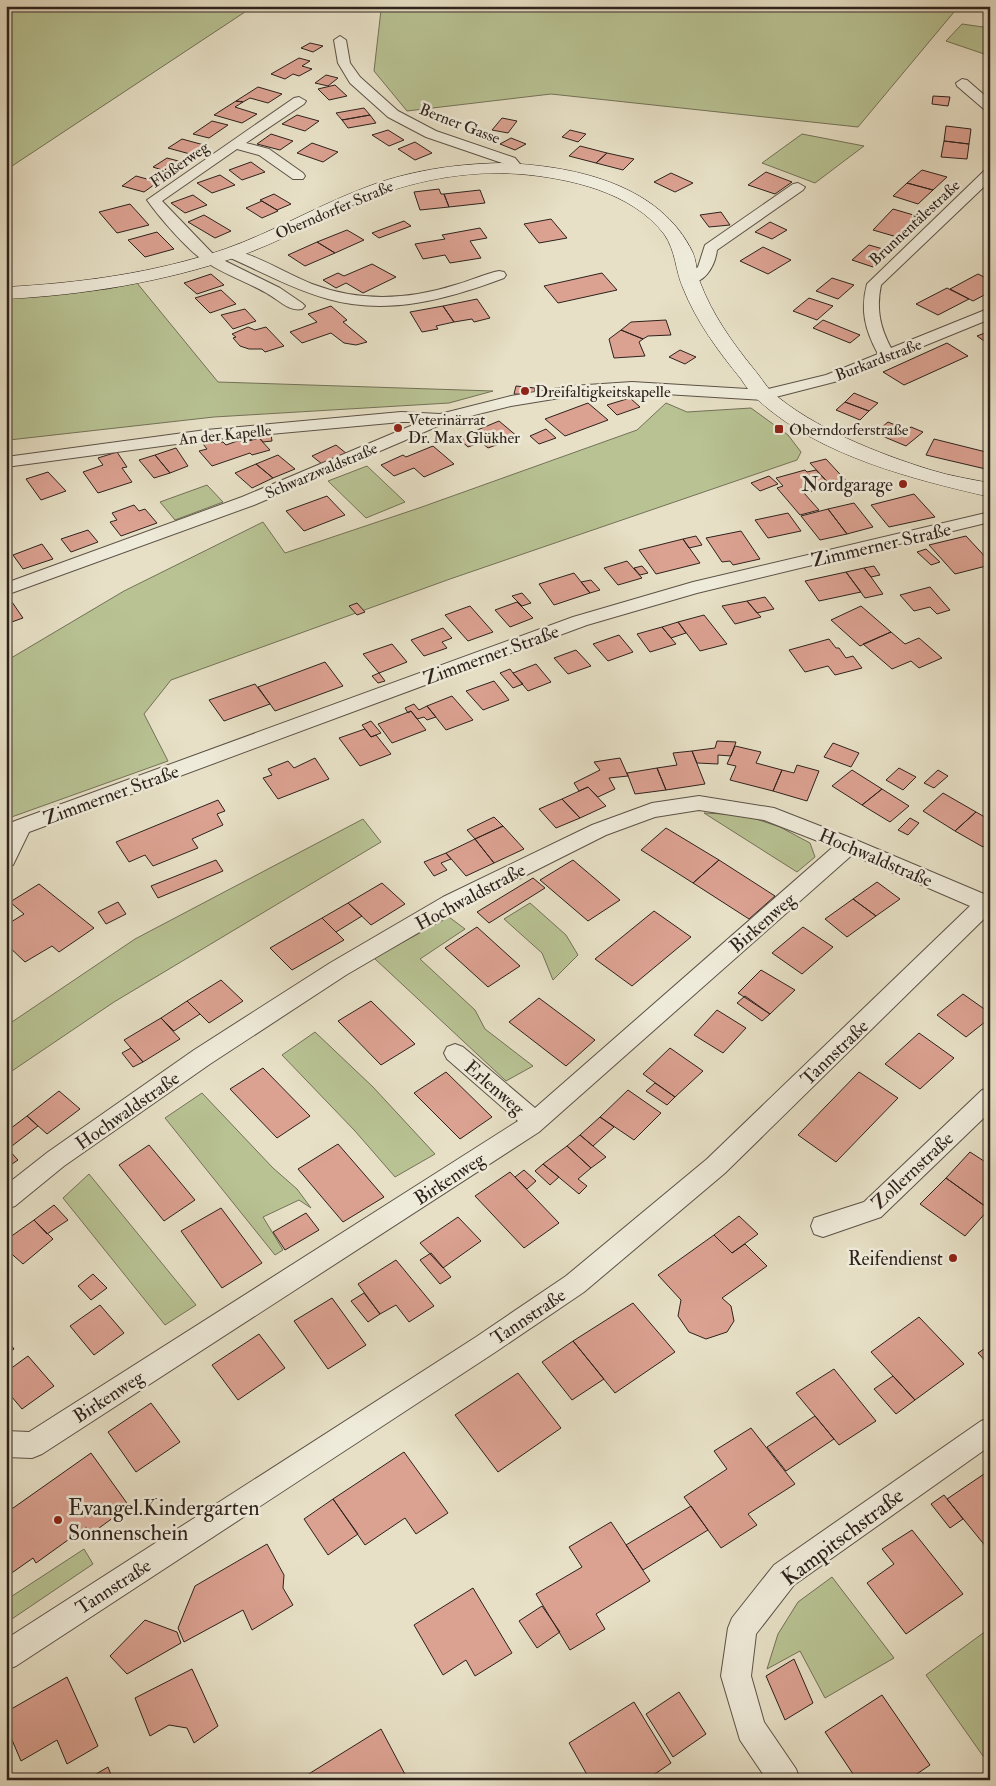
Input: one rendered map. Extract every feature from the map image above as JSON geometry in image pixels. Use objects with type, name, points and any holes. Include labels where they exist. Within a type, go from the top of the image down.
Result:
[{"type":"street","name":"Berner Gasse","points":[[340,40],[344,63],[355,80],[392,114],[431,134],[510,161],[517,169]]},
{"type":"street","points":[[962,83],[990,107]]},
{"type":"street","name":"Flößerweg","points":[[210,259],[154,200],[299,102]]},
{"type":"street","name":"Flößerweg","points":[[237,145],[264,152],[298,176]]},
{"type":"street","name":"Oberndorfer Straße","points":[[6,293],[72,287],[119,280],[210,259],[231,253],[294,227],[371,191],[403,180],[471,170],[517,169],[554,173],[595,183],[632,199],[654,214],[671,232],[684,254],[688,279],[705,315],[724,345],[764,395],[811,427],[862,452],[924,475],[990,490]]},
{"type":"street","name":"Brunnentälestraße","points":[[888,356],[874,331],[869,300],[874,284],[990,173]]},
{"type":"street","points":[[688,279],[701,274],[706,268],[710,248],[798,186]]},
{"type":"street","points":[[231,253],[301,285],[335,296],[360,301],[394,302],[431,296],[470,287],[499,275]]},
{"type":"street","points":[[210,259],[275,291],[297,306]]},
{"type":"street","name":"Burkardstraße","points":[[764,395],[832,378],[990,314]]},
{"type":"street","name":"Schwarzwaldstraße","points":[[6,589],[248,501],[444,418],[511,401],[572,391],[632,387],[764,395]]},
{"type":"street","name":"An der Kapelle","points":[[6,462],[215,434],[401,417],[444,418]]},
{"type":"street","name":"Zimmerner Straße","points":[[14,829],[580,621],[680,591],[990,517]]},
{"type":"street","name":"Hochwaldstraße","points":[[6,1199],[56,1160],[202,1057],[338,969],[451,903],[599,830],[652,810],[699,803],[767,813],[988,902]]},
{"type":"street","points":[[6,860],[14,829]]},
{"type":"street","name":"Birkenweg","points":[[6,1444],[32,1445],[535,1122],[850,845]]},
{"type":"street","name":"Tannstraße","points":[[6,1656],[477,1350],[575,1284],[716,1166],[988,902]]},
{"type":"street","name":"Erlenweg","points":[[455,1052],[535,1122]]},
{"type":"street","name":"Zollernstraße","points":[[823,1226],[872,1210],[990,1097]]},
{"type":"street","name":"Kampitschstraße","points":[[785,1780],[751,1730],[736,1676],[742,1628],[784,1575],[990,1430]]},
{"type":"green space","points":[[6,6],[254,6],[6,170]]},
{"type":"green space","points":[[380,6],[924,6],[954,12],[858,127],[551,94],[407,111],[374,71]]},
{"type":"green space","points":[[962,24],[990,28],[990,56],[946,41]]},
{"type":"green space","points":[[802,134],[864,146],[815,183],[762,163]]},
{"type":"green space","points":[[137,283],[218,382],[493,391],[449,403],[214,417],[9,440],[6,437],[6,298],[107,289]]},
{"type":"green space","points":[[666,403],[687,412],[751,408],[788,435],[801,452],[797,460],[450,579],[171,680],[144,714],[168,761],[6,819],[6,661],[124,591],[263,522],[285,553],[419,508],[637,430]]},
{"type":"green space","points":[[367,466],[405,502],[366,518],[328,481]]},
{"type":"green space","points":[[207,485],[223,502],[175,520],[160,502]]},
{"type":"green space","points":[[704,813],[744,815],[780,827],[810,843],[815,857],[797,872]]},
{"type":"green space","points":[[363,819],[381,842],[114,1002],[6,1075],[6,1026],[135,939]]},
{"type":"green space","points":[[530,903],[566,935],[578,955],[553,980],[542,953],[504,919]]},
{"type":"green space","points":[[449,917],[465,929],[420,959],[475,1010],[485,1029],[533,1066],[506,1081],[374,958]]},
{"type":"green space","points":[[315,1032],[373,1087],[435,1154],[395,1177],[355,1131],[282,1055]]},
{"type":"green space","points":[[202,1093],[273,1168],[297,1189],[311,1208],[299,1200],[263,1217],[283,1250],[275,1255],[165,1118]]},
{"type":"green space","points":[[89,1174],[196,1305],[165,1325],[63,1198]]},
{"type":"green space","points":[[84,1549],[93,1564],[6,1623],[6,1600]]},
{"type":"green space","points":[[832,1577],[894,1658],[825,1698],[800,1651],[767,1669],[778,1634],[798,1602]]},
{"type":"green space","points":[[990,1628],[990,1751],[983,1756],[926,1675]]},
{"type":"building","points":[[310,43],[323,46],[313,52],[301,48]]},
{"type":"building","points":[[299,58],[310,61],[302,66],[312,69],[299,76],[293,74],[285,79],[271,74]]},
{"type":"building","points":[[326,75],[338,78],[328,86],[315,83]]},
{"type":"building","points":[[335,85],[347,96],[329,100],[318,89]]},
{"type":"building","points":[[258,87],[282,94],[268,103],[250,98],[243,102],[236,101]]},
{"type":"building","points":[[933,96],[950,97],[948,106],[932,104]]},
{"type":"building","points":[[236,101],[243,102],[235,107],[257,114],[242,123],[214,115]]},
{"type":"building","points":[[364,108],[370,115],[342,120],[336,113]]},
{"type":"building","points":[[297,115],[319,121],[305,131],[282,124]]},
{"type":"building","points":[[370,115],[376,123],[348,128],[342,120]]},
{"type":"building","points":[[502,118],[517,121],[508,133],[492,130]]},
{"type":"building","points":[[212,121],[228,125],[209,138],[193,134]]},
{"type":"building","points":[[946,126],[971,129],[969,144],[944,141]]},
{"type":"building","points":[[388,130],[404,140],[389,146],[372,135]]},
{"type":"building","points":[[570,130],[586,134],[578,142],[562,137]]},
{"type":"building","points":[[271,134],[293,141],[280,150],[257,144]]},
{"type":"building","points":[[511,138],[526,144],[515,150],[500,144]]},
{"type":"building","points":[[182,139],[204,145],[190,154],[168,148]]},
{"type":"building","points":[[944,141],[969,144],[967,159],[941,157]]},
{"type":"building","points":[[415,142],[432,153],[415,160],[398,149]]},
{"type":"building","points":[[312,143],[338,152],[323,162],[297,153]]},
{"type":"building","points":[[580,146],[607,153],[596,163],[569,156]]},
{"type":"building","points":[[607,153],[634,159],[623,170],[596,163]]},
{"type":"building","points":[[167,158],[186,163],[171,173],[153,167]]},
{"type":"building","points":[[251,162],[265,172],[242,180],[229,170]]},
{"type":"building","points":[[922,170],[947,177],[933,190],[907,183]]},
{"type":"building","points":[[766,172],[792,182],[775,194],[748,185]]},
{"type":"building","points":[[671,173],[693,183],[675,192],[654,182]]},
{"type":"building","points":[[220,175],[235,185],[212,193],[197,183]]},
{"type":"building","points":[[136,176],[158,182],[144,192],[122,186]]},
{"type":"building","points":[[907,183],[933,190],[918,204],[893,196]]},
{"type":"building","points":[[439,189],[441,194],[444,194],[449,207],[420,210],[414,192]]},
{"type":"building","points":[[480,190],[485,203],[449,207],[444,194]]},
{"type":"building","points":[[274,194],[291,204],[277,210],[260,200]]},
{"type":"building","points":[[193,195],[207,205],[185,213],[171,203]]},
{"type":"building","points":[[262,201],[278,211],[262,218],[246,208]]},
{"type":"building","points":[[130,204],[149,225],[117,233],[99,212]]},
{"type":"building","points":[[893,209],[917,216],[897,237],[873,230]]},
{"type":"building","points":[[721,212],[730,225],[709,227],[700,215]]},
{"type":"building","points":[[204,215],[231,231],[215,238],[188,222]]},
{"type":"building","points":[[551,219],[567,238],[539,243],[524,224]]},
{"type":"building","points":[[404,221],[411,226],[379,238],[372,233]]},
{"type":"building","points":[[770,222],[787,230],[772,239],[755,232]]},
{"type":"building","points":[[480,228],[487,238],[470,241],[481,258],[450,263],[445,255],[423,259],[415,244],[445,239],[442,235]]},
{"type":"building","points":[[347,230],[364,240],[335,253],[317,242]]},
{"type":"building","points":[[157,232],[174,249],[145,257],[128,240]]},
{"type":"building","points":[[317,242],[335,253],[305,266],[288,255]]},
{"type":"building","points":[[869,245],[890,251],[873,267],[852,260]]},
{"type":"building","points":[[763,247],[791,260],[768,274],[740,261]]},
{"type":"building","points":[[372,264],[396,277],[363,293],[346,283],[336,288],[323,280],[338,273],[344,276]]},
{"type":"building","points":[[602,273],[617,290],[558,303],[544,286]]},
{"type":"building","points":[[211,274],[224,285],[197,294],[184,283]]},
{"type":"building","points":[[978,274],[990,280],[990,292],[973,301],[950,289]]},
{"type":"building","points":[[832,278],[854,285],[838,299],[816,291]]},
{"type":"building","points":[[947,288],[969,299],[938,315],[916,304]]},
{"type":"building","points":[[221,290],[236,304],[210,313],[195,298]]},
{"type":"building","points":[[809,298],[833,306],[817,320],[793,311]]},
{"type":"building","points":[[477,299],[490,318],[474,322],[472,319],[454,322],[443,306]]},
{"type":"building","points":[[331,306],[347,320],[343,322],[367,342],[356,345],[344,343],[331,333],[302,343],[290,332],[317,322],[308,314]]},
{"type":"building","points":[[443,306],[454,322],[436,326],[438,329],[422,332],[410,312]]},
{"type":"building","points":[[245,309],[256,321],[233,329],[221,315]]},
{"type":"building","points":[[666,320],[671,335],[648,336],[643,339],[621,330],[631,322]]},
{"type":"building","points":[[823,320],[860,335],[850,343],[813,328]]},
{"type":"building","points":[[248,327],[255,330],[266,327],[284,346],[265,352],[262,349],[249,349],[240,346],[233,338],[236,337],[232,334]]},
{"type":"building","points":[[621,330],[643,339],[639,342],[645,356],[614,358],[609,339]]},
{"type":"building","points":[[990,331],[990,345],[977,336]]},
{"type":"building","points":[[947,343],[968,356],[904,385],[883,372]]},
{"type":"building","points":[[680,350],[696,357],[685,364],[669,357]]},
{"type":"building","name":"Dreifaltigkeitskapelle","points":[[516,386],[535,388],[534,395],[514,394]]},
{"type":"building","points":[[854,393],[878,403],[869,411],[845,402]]},
{"type":"building","points":[[630,398],[640,407],[617,415],[607,405]]},
{"type":"building","points":[[845,402],[869,411],[860,420],[836,410]]},
{"type":"building","points":[[588,403],[608,420],[565,436],[545,419]]},
{"type":"building","points":[[499,421],[518,437],[488,448],[481,442],[468,447],[458,438]]},
{"type":"building","points":[[888,422],[907,430],[911,427],[923,432],[906,446],[875,433]]},
{"type":"building","points":[[546,429],[556,438],[539,444],[530,436]]},
{"type":"building","points":[[271,434],[272,441],[263,442],[259,437],[250,440],[250,436]]},
{"type":"building","points":[[259,438],[270,450],[252,455],[250,453],[212,466],[199,451],[207,449],[203,444],[223,442],[226,445],[240,440],[242,443]]},
{"type":"building","points":[[934,439],[990,453],[990,470],[926,455]]},
{"type":"building","points":[[336,445],[347,454],[322,464],[312,456]]},
{"type":"building","points":[[433,446],[454,464],[424,477],[414,468],[394,476],[381,465],[403,455],[406,457]]},
{"type":"building","points":[[176,448],[188,466],[170,473],[155,455]]},
{"type":"building","points":[[117,452],[127,467],[122,468],[132,482],[98,493],[83,472],[103,465],[98,458]]},
{"type":"building","points":[[155,455],[170,473],[154,478],[139,460]]},
{"type":"building","points":[[278,455],[295,469],[273,478],[256,464]]},
{"type":"building","points":[[826,459],[849,484],[833,488],[810,463]]},
{"type":"building","points":[[256,464],[273,478],[252,488],[235,473]]},
{"type":"building","points":[[805,470],[807,472],[816,470],[831,486],[804,493],[819,510],[800,515],[777,488],[783,486],[776,478]]},
{"type":"building","points":[[48,472],[66,491],[41,500],[26,479]]},
{"type":"building","points":[[769,476],[778,484],[760,491],[751,483]]},
{"type":"building","points":[[914,494],[935,517],[889,527],[871,505]]},
{"type":"building","points":[[327,496],[345,515],[304,531],[286,511]]},
{"type":"building","points":[[854,503],[873,527],[847,534],[828,509]]},
{"type":"building","points":[[134,505],[139,511],[145,509],[157,523],[121,536],[110,522],[117,520],[112,513]]},
{"type":"building","points":[[828,509],[847,534],[820,540],[801,516]]},
{"type":"building","points":[[788,513],[801,531],[768,538],[755,520]]},
{"type":"building","points":[[88,530],[98,542],[71,552],[61,539]]},
{"type":"building","points":[[741,531],[760,559],[733,565],[730,561],[722,562],[706,538]]},
{"type":"building","points":[[696,536],[702,545],[689,548],[683,539]]},
{"type":"building","points":[[966,536],[990,562],[990,565],[955,574],[929,545]]},
{"type":"building","points":[[683,539],[700,563],[656,574],[639,550]]},
{"type":"building","points":[[42,544],[53,559],[23,569],[13,555]]},
{"type":"building","points":[[926,549],[940,562],[931,565],[917,552]]},
{"type":"building","points":[[627,561],[642,578],[618,585],[604,568]]},
{"type":"building","points":[[642,566],[648,573],[640,575],[634,568]]},
{"type":"building","points":[[874,566],[880,575],[871,577],[864,568]]},
{"type":"building","points":[[864,568],[883,594],[865,598],[846,572]]},
{"type":"building","points":[[846,572],[861,592],[819,601],[805,581]]},
{"type":"building","points":[[574,573],[590,593],[554,605],[539,584]]},
{"type":"building","points":[[591,580],[600,590],[590,593],[581,582]]},
{"type":"building","points":[[930,587],[950,610],[937,614],[930,607],[914,611],[900,595]]},
{"type":"building","points":[[522,593],[531,603],[522,606],[512,596]]},
{"type":"building","points":[[765,597],[774,609],[757,613],[747,601]]},
{"type":"building","points":[[747,601],[761,617],[735,624],[722,606]]},
{"type":"building","points":[[12,602],[23,618],[6,624],[6,604]]},
{"type":"building","points":[[517,602],[533,618],[510,627],[495,610]]},
{"type":"building","points":[[357,603],[365,612],[357,615],[349,606]]},
{"type":"building","points":[[470,606],[493,632],[468,641],[445,615]]},
{"type":"building","points":[[861,606],[891,632],[860,646],[831,620]]},
{"type":"building","points":[[704,615],[727,644],[700,651],[678,622]]},
{"type":"building","points":[[678,622],[686,633],[671,638],[662,627]]},
{"type":"building","points":[[662,627],[676,644],[650,652],[637,634]]},
{"type":"building","points":[[443,628],[452,638],[442,642],[447,648],[424,656],[411,640]]},
{"type":"building","points":[[891,632],[905,644],[919,638],[942,658],[919,668],[911,661],[892,669],[863,644]]},
{"type":"building","points":[[619,635],[633,652],[608,661],[593,644]]},
{"type":"building","points":[[829,639],[846,658],[853,656],[862,668],[835,675],[828,666],[805,672],[789,650]]},
{"type":"building","points":[[392,644],[407,662],[379,673],[363,654]]},
{"type":"building","points":[[576,650],[591,666],[568,674],[554,658]]},
{"type":"building","points":[[325,662],[343,686],[275,711],[258,687]]},
{"type":"building","points":[[536,664],[551,682],[528,691],[513,673]]},
{"type":"building","points":[[510,669],[523,684],[513,688],[500,673]]},
{"type":"building","points":[[379,673],[385,681],[378,683],[372,676]]},
{"type":"building","points":[[494,681],[509,700],[483,710],[466,691]]},
{"type":"building","points":[[255,684],[270,704],[224,721],[209,700]]},
{"type":"building","points":[[452,696],[473,720],[446,730],[427,706]]},
{"type":"building","points":[[414,704],[419,710],[427,706],[436,717],[427,720],[424,717],[417,719],[411,711],[408,713],[405,708]]},
{"type":"building","points":[[411,711],[426,730],[392,743],[378,724]]},
{"type":"building","points":[[371,721],[381,733],[371,737],[362,725]]},
{"type":"building","points":[[365,729],[371,737],[376,735],[391,754],[360,766],[339,738]]},
{"type":"building","points":[[717,741],[736,742],[731,756],[718,755],[718,764],[697,763],[692,751],[715,748]]},
{"type":"building","points":[[833,743],[859,753],[851,767],[824,757]]},
{"type":"building","points":[[735,746],[761,752],[756,763],[782,770],[773,791],[730,780],[736,766],[727,764]]},
{"type":"building","points":[[692,751],[705,784],[666,790],[657,768],[677,765],[673,753]]},
{"type":"building","points":[[315,758],[329,779],[278,799],[263,778],[272,775],[268,769],[288,761],[294,768]]},
{"type":"building","points":[[620,758],[628,776],[609,778],[615,789],[598,797],[588,787],[579,791],[574,783],[600,770],[594,762]]},
{"type":"building","points":[[797,765],[819,771],[807,801],[773,791],[782,770],[794,773]]},
{"type":"building","points":[[657,768],[666,790],[635,794],[627,773]]},
{"type":"building","points":[[899,768],[916,777],[903,790],[886,780]]},
{"type":"building","points":[[852,770],[882,789],[862,805],[832,786]]},
{"type":"building","points":[[938,770],[948,776],[934,788],[924,783]]},
{"type":"building","points":[[588,787],[606,806],[580,818],[562,799]]},
{"type":"building","points":[[882,789],[909,806],[890,822],[862,805]]},
{"type":"building","points":[[943,793],[976,812],[955,831],[923,811]]},
{"type":"building","points":[[562,799],[580,818],[556,828],[539,809]]},
{"type":"building","points":[[218,800],[225,811],[217,814],[223,825],[192,839],[198,848],[153,866],[145,855],[129,862],[116,842]]},
{"type":"building","points":[[976,812],[990,820],[990,840],[983,847],[955,831]]},
{"type":"building","points":[[494,817],[503,826],[475,839],[467,830]]},
{"type":"building","points":[[910,818],[919,823],[908,835],[898,830]]},
{"type":"building","points":[[503,826],[524,849],[494,863],[475,839]]},
{"type":"building","points":[[666,828],[719,860],[693,883],[641,850]]},
{"type":"building","points":[[475,839],[494,863],[466,876],[446,853]]},
{"type":"building","points":[[446,853],[451,859],[441,863],[447,870],[434,876],[424,862]]},
{"type":"building","points":[[216,860],[223,871],[158,898],[151,886]]},
{"type":"building","points":[[573,860],[620,900],[588,921],[540,880]]},
{"type":"building","points":[[719,860],[775,896],[749,919],[693,883]]},
{"type":"building","points":[[533,878],[545,888],[489,923],[477,912]]},
{"type":"building","points":[[877,882],[900,899],[876,916],[853,899]]},
{"type":"building","points":[[382,883],[405,904],[371,925],[348,903]]},
{"type":"building","points":[[39,884],[94,928],[59,952],[52,946],[25,962],[6,944],[6,925],[24,914],[10,902]]},
{"type":"building","points":[[853,899],[876,916],[847,937],[825,919]]},
{"type":"building","points":[[118,902],[126,914],[106,924],[98,912]]},
{"type":"building","points":[[348,903],[362,916],[336,932],[322,918]]},
{"type":"building","points":[[654,911],[691,937],[632,986],[595,959]]},
{"type":"building","points":[[322,918],[344,940],[292,970],[270,948]]},
{"type":"building","points":[[477,927],[520,966],[488,987],[445,948]]},
{"type":"building","points":[[803,927],[833,947],[802,974],[772,953]]},
{"type":"building","points":[[761,970],[795,990],[770,1014],[738,993]]},
{"type":"building","points":[[221,980],[243,1001],[209,1023],[187,1001]]},
{"type":"building","points":[[963,994],[990,1013],[990,1018],[966,1037],[937,1015]]},
{"type":"building","points":[[745,996],[770,1014],[762,1021],[737,1003]]},
{"type":"building","points":[[539,998],[595,1040],[566,1066],[509,1022]]},
{"type":"building","points":[[187,1001],[200,1014],[174,1031],[161,1018]]},
{"type":"building","points":[[371,1001],[415,1044],[381,1065],[338,1021]]},
{"type":"building","points":[[717,1010],[746,1028],[723,1053],[694,1035]]},
{"type":"building","points":[[161,1018],[180,1039],[143,1062],[124,1040]]},
{"type":"building","points":[[919,1033],[954,1058],[920,1089],[885,1064]]},
{"type":"building","points":[[131,1048],[143,1062],[133,1067],[122,1053]]},
{"type":"building","points":[[670,1048],[703,1071],[675,1097],[643,1074]]},
{"type":"building","points":[[263,1068],[310,1116],[277,1138],[230,1089]]},
{"type":"building","points":[[446,1072],[492,1117],[460,1139],[414,1093]]},
{"type":"building","points":[[859,1072],[898,1098],[836,1162],[798,1135]]},
{"type":"building","points":[[655,1083],[675,1097],[667,1105],[646,1091]]},
{"type":"building","points":[[628,1090],[661,1113],[634,1140],[600,1117]]},
{"type":"building","points":[[59,1091],[80,1109],[47,1134],[27,1116]]},
{"type":"building","points":[[27,1116],[38,1126],[8,1149],[6,1147],[6,1132]]},
{"type":"building","points":[[600,1117],[614,1127],[593,1146],[580,1135]]},
{"type":"building","points":[[580,1135],[606,1157],[591,1168],[567,1146]]},
{"type":"building","points":[[338,1144],[384,1197],[343,1222],[298,1169]]},
{"type":"building","points":[[149,1145],[195,1200],[164,1221],[119,1165]]},
{"type":"building","points":[[567,1146],[591,1168],[578,1179],[587,1186],[579,1194],[543,1164]]},
{"type":"building","points":[[6,1147],[18,1160],[6,1168]]},
{"type":"building","points":[[970,1152],[990,1165],[989,1209],[946,1178]]},
{"type":"building","points":[[543,1164],[559,1177],[550,1185],[535,1171]]},
{"type":"building","points":[[524,1170],[536,1181],[527,1189],[515,1177]]},
{"type":"building","points":[[510,1172],[559,1223],[524,1248],[475,1196]]},
{"type":"building","points":[[946,1178],[989,1209],[965,1236],[920,1204]]},
{"type":"building","points":[[54,1205],[68,1220],[47,1234],[34,1220]]},
{"type":"building","points":[[221,1208],[262,1263],[222,1288],[181,1231]]},
{"type":"building","points":[[306,1213],[319,1230],[285,1250],[273,1232]]},
{"type":"building","points":[[739,1216],[758,1234],[732,1253],[714,1235]]},
{"type":"building","points":[[458,1217],[481,1241],[443,1268],[420,1243]]},
{"type":"building","points":[[34,1220],[53,1239],[23,1264],[6,1249],[6,1240]]},
{"type":"building","points":[[714,1235],[732,1253],[745,1244],[767,1266],[722,1298],[731,1306],[734,1321],[727,1332],[706,1339],[689,1332],[678,1316],[681,1300],[658,1275]]},
{"type":"building","points":[[431,1253],[451,1277],[440,1284],[420,1260]]},
{"type":"building","points":[[396,1260],[434,1306],[409,1322],[396,1305],[380,1314],[358,1284]]},
{"type":"building","points":[[93,1274],[107,1288],[91,1300],[78,1286]]},
{"type":"building","points":[[364,1293],[380,1314],[368,1322],[351,1301]]},
{"type":"building","points":[[332,1298],[366,1345],[328,1369],[294,1321]]},
{"type":"building","points":[[633,1303],[675,1352],[615,1393],[573,1341]]},
{"type":"building","points":[[100,1305],[124,1333],[94,1355],[70,1326]]},
{"type":"building","points":[[919,1317],[964,1364],[915,1400],[871,1352]]},
{"type":"building","points":[[259,1334],[285,1368],[238,1400],[212,1365]]},
{"type":"building","points":[[6,1338],[14,1349],[6,1354]]},
{"type":"building","points":[[573,1341],[604,1379],[572,1400],[542,1362]]},
{"type":"building","points":[[990,1345],[990,1366],[978,1353]]},
{"type":"building","points":[[28,1356],[54,1386],[22,1409],[6,1390],[6,1372]]},
{"type":"building","points":[[834,1369],[876,1421],[839,1445],[796,1393]]},
{"type":"building","points":[[518,1373],[561,1428],[498,1472],[455,1415]]},
{"type":"building","points":[[893,1376],[915,1400],[896,1414],[874,1389]]},
{"type":"building","points":[[151,1403],[180,1442],[136,1472],[108,1432]]},
{"type":"building","points":[[815,1416],[834,1439],[786,1471],[767,1447]]},
{"type":"building","points":[[751,1428],[795,1484],[748,1514],[757,1525],[721,1548],[684,1497],[727,1469],[714,1451]]},
{"type":"building","points":[[404,1452],[448,1513],[416,1534],[405,1518],[365,1545],[333,1499]]},
{"type":"building","name":"Evangel.Kindergarten Sonnenschein","points":[[91,1453],[129,1506],[91,1534],[86,1527],[36,1563],[33,1558],[6,1577],[6,1513]]},
{"type":"building","points":[[990,1470],[990,1546],[987,1548],[947,1499]]},
{"type":"building","points":[[944,1495],[963,1519],[950,1528],[931,1504]]},
{"type":"building","points":[[333,1499],[358,1534],[328,1555],[304,1519]]},
{"type":"building","points":[[691,1506],[708,1530],[643,1570],[626,1545]]},
{"type":"building","points":[[611,1522],[650,1581],[596,1614],[605,1629],[570,1650],[536,1594],[582,1567],[569,1547]]},
{"type":"building","points":[[912,1530],[963,1594],[906,1634],[867,1583],[894,1564],[882,1549]]},
{"type":"building","points":[[267,1544],[284,1575],[283,1588],[293,1605],[252,1630],[243,1610],[184,1642],[178,1628],[195,1586]]},
{"type":"building","points":[[473,1588],[512,1653],[475,1676],[466,1660],[443,1675],[414,1625]]},
{"type":"building","points":[[542,1606],[560,1632],[537,1648],[519,1621]]},
{"type":"building","points":[[145,1620],[177,1632],[181,1643],[127,1674],[110,1656]]},
{"type":"building","points":[[794,1659],[813,1703],[785,1720],[766,1676]]},
{"type":"building","points":[[192,1669],[218,1726],[194,1743],[187,1728],[169,1725],[150,1736],[135,1698]]},
{"type":"building","points":[[67,1677],[98,1746],[67,1764],[57,1740],[21,1761],[6,1726],[6,1712]]},
{"type":"building","points":[[679,1692],[706,1734],[673,1757],[646,1714]]},
{"type":"building","points":[[882,1695],[930,1765],[908,1780],[857,1780],[825,1732]]},
{"type":"building","points":[[634,1702],[671,1763],[646,1780],[590,1780],[569,1743]]},
{"type":"building","points":[[381,1729],[408,1780],[309,1780],[307,1775]]},
{"type":"building","points":[[108,1767],[113,1780],[86,1780]]},
{"type":"place","name":"Dreifaltigkeitskapelle","points":[[525,391]]},
{"type":"place","name":"Veterinärrat Dr. Max Glükher","points":[[398,428]]},
{"type":"place","name":"Oberndorferstraße","points":[[779,429]]},
{"type":"place","name":"Nordgarage","points":[[903,484]]},
{"type":"place","name":"Reifendienst","points":[[953,1258]]},
{"type":"place","name":"Evangel.Kindergarten Sonnenschein","points":[[58,1520]]}]
